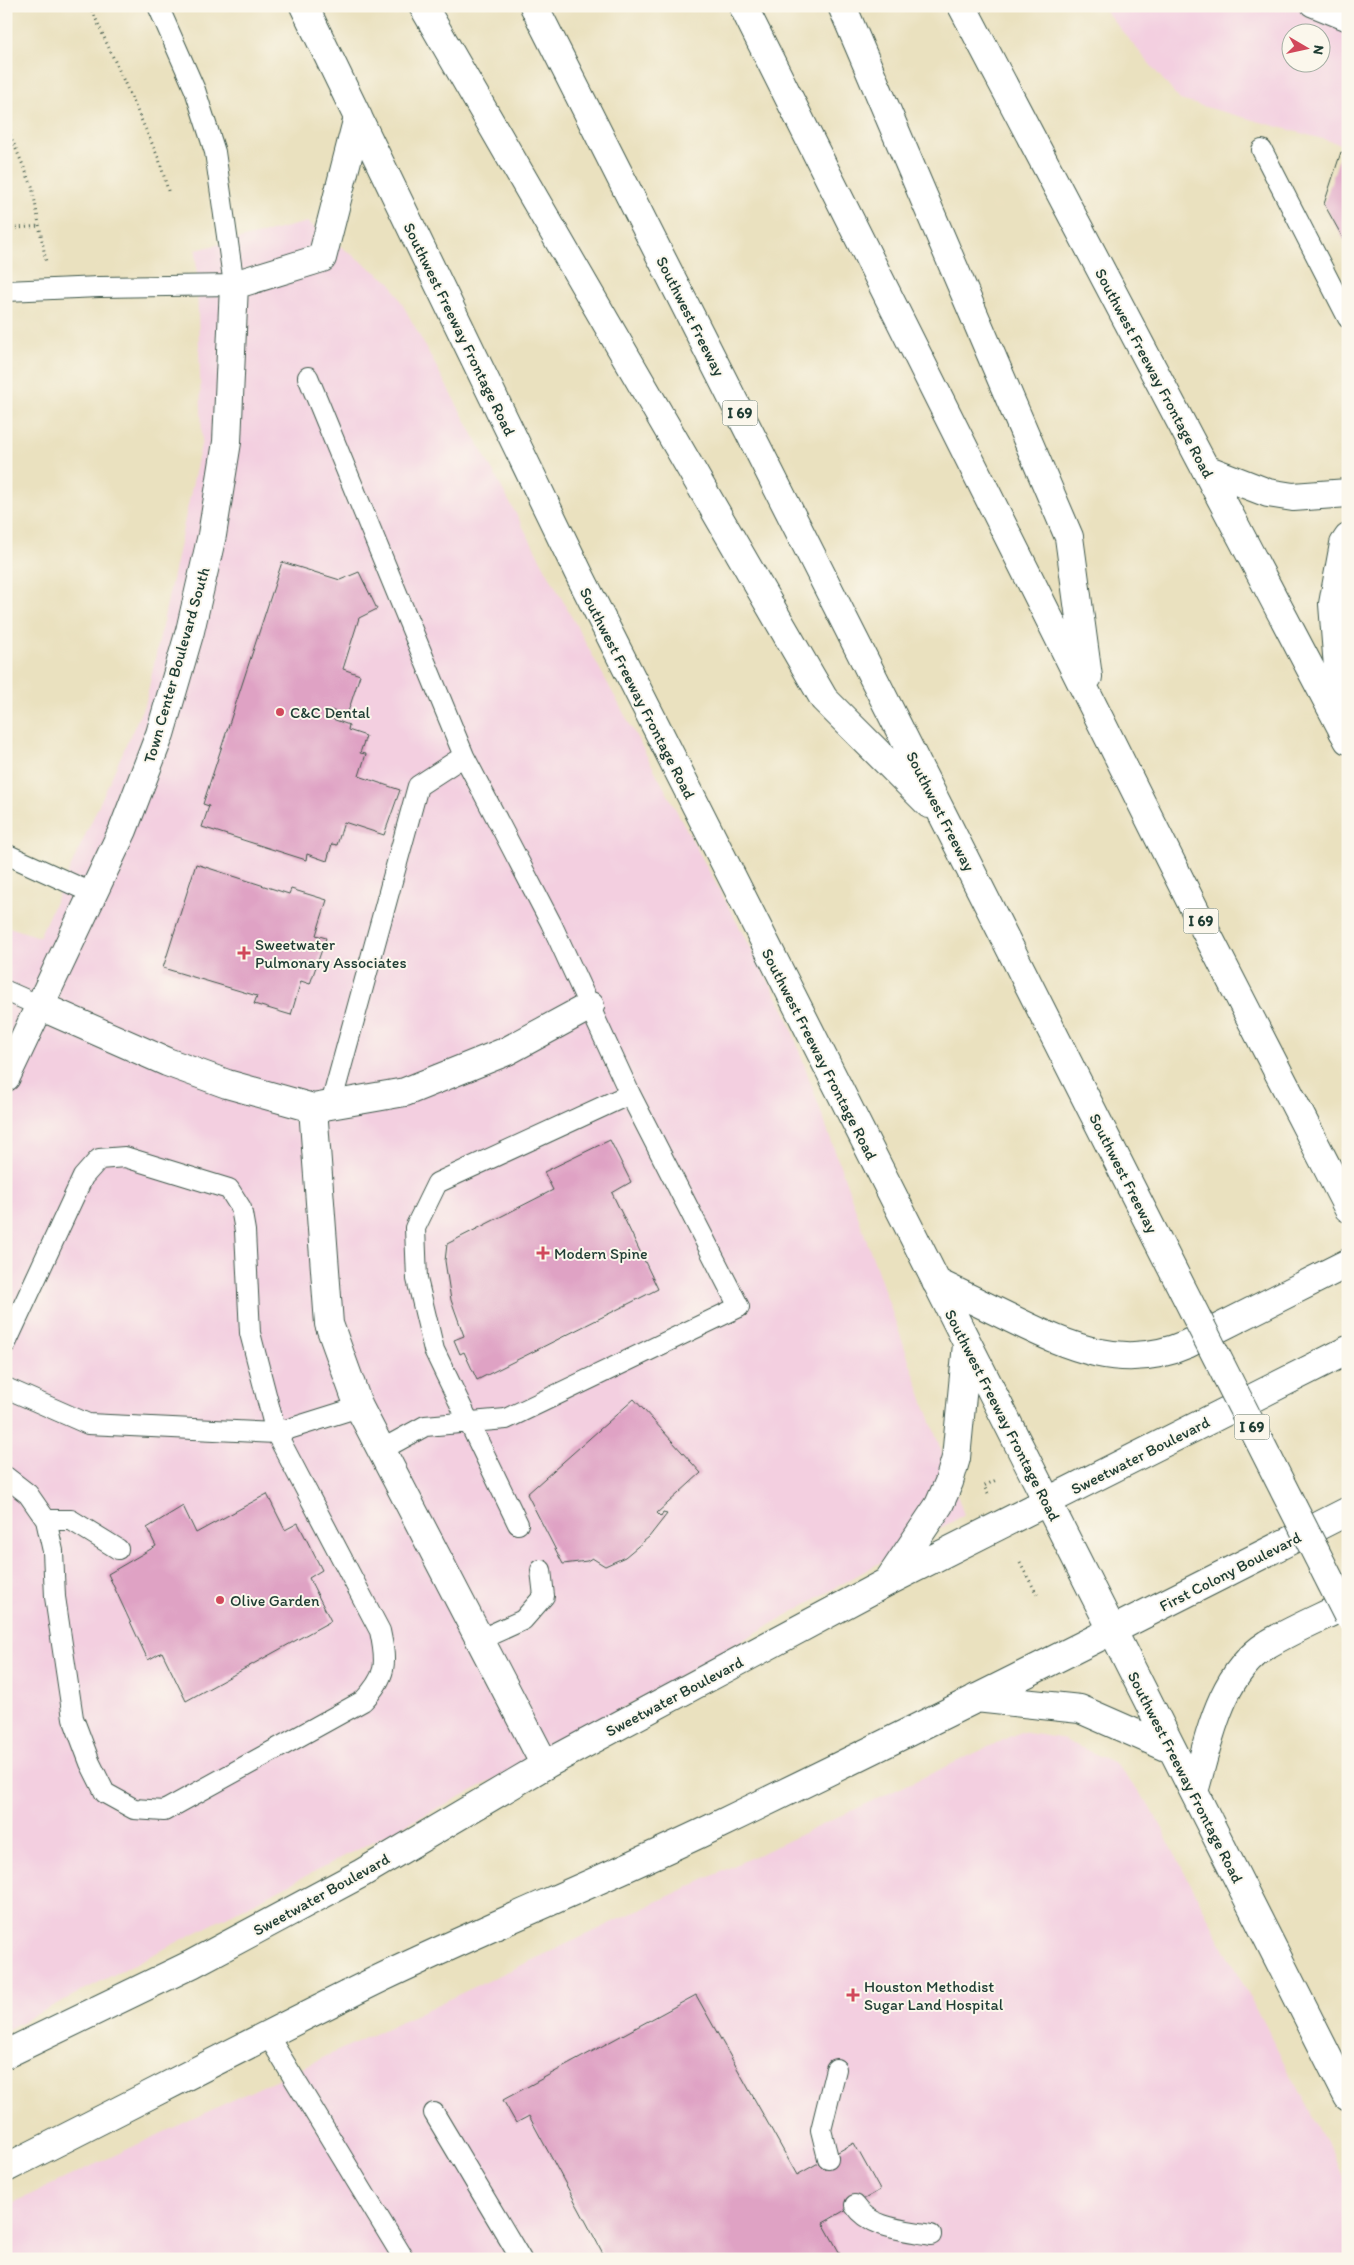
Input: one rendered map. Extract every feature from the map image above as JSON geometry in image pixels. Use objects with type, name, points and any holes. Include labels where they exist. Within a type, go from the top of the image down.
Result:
[{"type":"main road","name":"Southwest Freeway Frontage Road","points":[[304,6],[579,574],[1348,2097]]},
{"type":"main road","points":[[423,6],[824,699],[946,820]]},
{"type":"main road","name":"Southwest Freeway","points":[[534,6],[1348,1616]]},
{"type":"main road","name":"I 69","points":[[743,6],[1203,926],[1348,1208]]},
{"type":"main road","points":[[842,6],[1069,536],[1092,701]]},
{"type":"main road","name":"Southwest Freeway Frontage Road","points":[[962,6],[1345,735]]},
{"type":"main road","points":[[234,285],[322,258],[358,117]]},
{"type":"main road","name":"Town Center Boulevard South","points":[[6,1077],[124,830],[160,734],[190,631],[212,535],[227,442],[234,285]]},
{"type":"main road","points":[[1206,470],[1268,494],[1293,498],[1348,494]]},
{"type":"main road","points":[[1345,735],[1333,604],[1344,544],[1348,538]]},
{"type":"main road","points":[[40,1006],[167,1062],[227,1084],[322,1106],[405,1092],[506,1051],[590,1006]]},
{"type":"main road","points":[[322,1106],[329,1324],[358,1406],[544,1765]]},
{"type":"main road","points":[[936,1282],[1065,1345],[1104,1354],[1147,1356],[1170,1352],[1348,1263]]},
{"type":"main road","points":[[887,1582],[939,1505],[949,1482],[956,1458],[967,1344]]},
{"type":"main road","name":"Sweetwater Boulevard","points":[[6,2054],[192,1964],[345,1882],[544,1765],[887,1582],[1348,1350]]},
{"type":"main road","name":"First Colony Boulevard","points":[[1113,1631],[1348,1511]]},
{"type":"main road","points":[[1194,1792],[1217,1716],[1235,1675],[1268,1644],[1348,1604]]},
{"type":"main road","points":[[6,2168],[266,2034],[441,1950],[709,1830],[1113,1631]]},
{"type":"main road","points":[[976,1698],[1080,1709],[1171,1748]]},
{"type":"lane","points":[[6,292],[51,289],[234,285],[215,152],[195,90],[158,6]]},
{"type":"lane","points":[[1311,6],[1348,21]]},
{"type":"lane","points":[[1262,150],[1348,318]]},
{"type":"lane","points":[[308,377],[464,756],[551,923],[630,1094],[739,1307],[506,1419],[469,1424],[425,1426],[381,1450]]},
{"type":"lane","points":[[322,1106],[418,786],[464,756]]},
{"type":"lane","points":[[6,854],[94,894]]},
{"type":"lane","points":[[6,991],[40,1006]]},
{"type":"lane","points":[[518,1524],[434,1350],[416,1279],[415,1228],[437,1183],[630,1094]]},
{"type":"lane","points":[[6,1343],[83,1177],[99,1159],[125,1157],[230,1189],[241,1208],[245,1231],[250,1333],[276,1432],[380,1631],[386,1658],[378,1685],[363,1701],[164,1811],[134,1809],[105,1793],[90,1763],[73,1718],[55,1597],[53,1551],[46,1520],[28,1494],[6,1478]]},
{"type":"lane","points":[[6,1388],[88,1424],[276,1432],[358,1406]]},
{"type":"lane","points":[[46,1520],[71,1520],[118,1549]]},
{"type":"lane","points":[[480,1640],[523,1620],[544,1596],[541,1570]]},
{"type":"lane","points":[[266,2034],[404,2259]]},
{"type":"lane","points":[[828,2158],[821,2130],[836,2069]]},
{"type":"lane","points":[[434,2113],[521,2259]]},
{"type":"lane","points":[[855,2205],[879,2225],[931,2235]]},
{"type":"path","points":[[90,6],[159,159],[168,194]]},
{"type":"path","points":[[6,126],[32,186],[51,289]]},
{"type":"path","points":[[6,229],[40,226]]},
{"type":"path","points":[[990,1499],[984,1486],[1001,1478]]},
{"type":"path","points":[[1020,1563],[1039,1598]]},
{"type":"shaded area","points":[[1101,6],[1348,6],[1348,146],[1180,100]]},
{"type":"shaded area","points":[[307,222],[391,283],[786,1013],[964,1515],[526,1763],[6,2030],[6,926],[39,937],[146,701],[202,440],[196,250]]},
{"type":"shaded area","name":"Houston Methodist Sugar Land Hospital","points":[[1020,1732],[1060,1738],[1115,1763],[1150,1806],[1348,2185],[1348,2259],[6,2259],[6,2206]]},
{"type":"building","points":[[1341,152],[1348,154],[1348,247],[1324,204]]},
{"type":"building","name":"C&C Dental","points":[[282,562],[340,580],[359,572],[377,609],[359,618],[343,669],[360,675],[347,715],[330,710],[327,717],[349,725],[348,730],[366,736],[360,753],[366,754],[359,776],[400,790],[384,835],[344,822],[337,845],[332,844],[327,861],[307,854],[306,860],[202,827],[209,806],[203,804]]},
{"type":"building","name":"Sweetwater Pulmonary Associates","points":[[196,864],[289,894],[291,889],[327,900],[316,935],[326,938],[310,984],[301,981],[291,1015],[254,1004],[257,996],[163,968]]},
{"type":"building","name":"Modern Spine","points":[[610,1140],[631,1182],[612,1193],[658,1289],[477,1380],[464,1352],[460,1354],[454,1340],[464,1336],[451,1300],[445,1261],[447,1244],[553,1190],[544,1172]]},
{"type":"building","points":[[634,1399],[701,1473],[657,1513],[661,1517],[663,1513],[667,1514],[649,1537],[625,1557],[605,1566],[592,1558],[587,1561],[563,1564],[527,1494]]},
{"type":"building","name":"Olive Garden","points":[[267,1494],[285,1530],[298,1523],[322,1570],[309,1578],[331,1621],[186,1701],[162,1652],[148,1660],[108,1574],[156,1546],[147,1528],[183,1506],[196,1533]]},
{"type":"building","points":[[696,1995],[797,2175],[854,2143],[880,2190],[823,2223],[843,2259],[606,2259],[529,2116],[516,2123],[503,2100]]},
{"type":"place","name":"C&C Dental","points":[[280,712]]},
{"type":"place","name":"Sweetwater Pulmonary Associates","points":[[244,953]]},
{"type":"place","name":"Modern Spine","points":[[543,1253]]},
{"type":"place","name":"Olive Garden","points":[[220,1600]]},
{"type":"place","name":"Houston Methodist Sugar Land Hospital","points":[[853,1995]]}]
